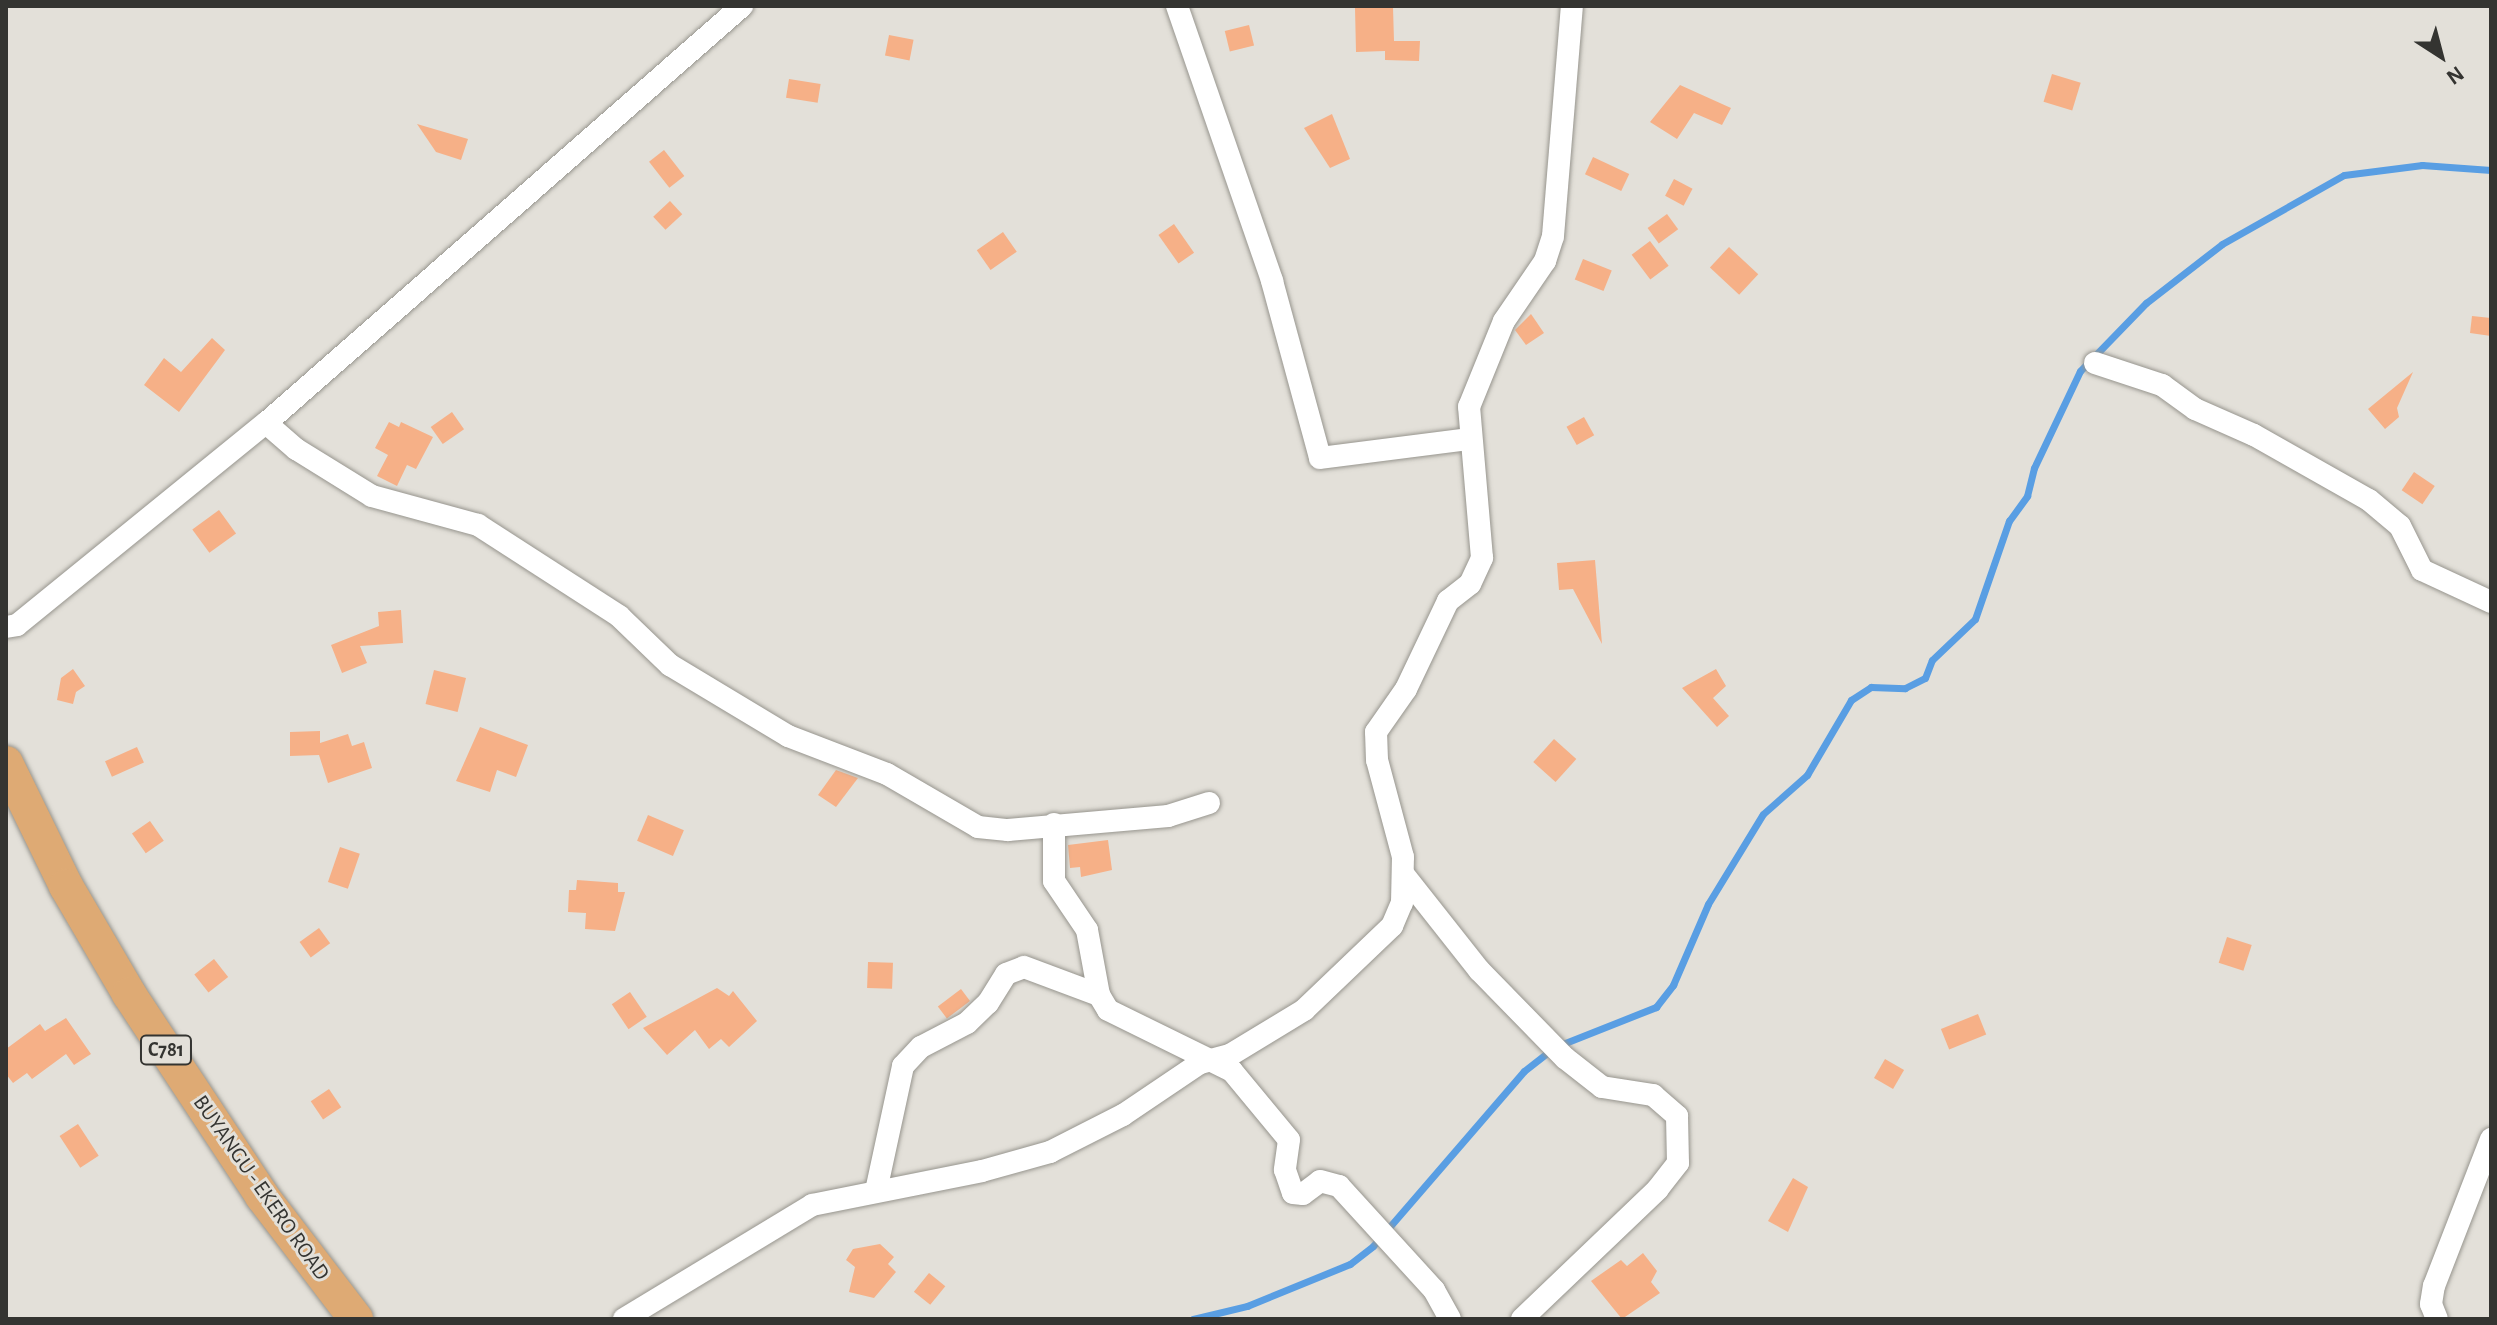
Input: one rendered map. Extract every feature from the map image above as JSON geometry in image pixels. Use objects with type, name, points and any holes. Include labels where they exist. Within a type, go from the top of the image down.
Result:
[{"type":"main road","name":"BUYANGU - EKERO ROAD","points":[[6,763],[66,886],[129,994],[262,1196],[356,1319]]},
{"type":"street","points":[[6,627],[17,625],[266,423],[742,6]]},
{"type":"street","points":[[1177,6],[1205,102],[1272,281],[1320,458],[1469,439]]},
{"type":"street","points":[[624,1319],[800,1211],[876,1191],[971,1174],[1050,1152],[1304,1010],[1335,985],[1392,926],[1402,903],[1404,875],[1377,760],[1376,732],[1406,689],[1448,601],[1470,584],[1482,558],[1469,439],[1469,407],[1504,321],[1545,261],[1553,236],[1572,6]]},
{"type":"street","points":[[2095,363],[2162,385],[2195,409],[2254,435],[2369,500],[2400,526],[2422,570],[2491,602]]},
{"type":"street","points":[[266,423],[296,449],[372,496],[478,525],[619,616],[670,665],[788,736],[887,774],[978,827],[1008,830],[1168,816],[1209,803]]},
{"type":"street","points":[[1054,824],[1054,881],[1087,930],[1099,995]]},
{"type":"street","points":[[1404,875],[1479,970],[1565,1058],[1602,1087],[1653,1095],[1677,1116],[1678,1163],[1658,1189],[1522,1319]]},
{"type":"street","points":[[876,1191],[903,1066],[921,1047],[967,1023],[988,1003],[1006,974],[1024,967],[1099,995],[1119,1016],[1215,1059],[1250,1087],[1289,1140],[1285,1170],[1293,1193],[1303,1194],[1320,1181],[1339,1186],[1434,1290],[1450,1319]]},
{"type":"street","points":[[2437,1319],[2431,1304],[2434,1286],[2491,1139]]},
{"type":"building","points":[[1393,7],[1394,41],[1420,41],[1419,61],[1385,60],[1385,51],[1356,52],[1355,8]]},
{"type":"building","points":[[1249,25],[1254,45],[1230,51],[1225,31]]},
{"type":"building","points":[[889,35],[914,40],[910,60],[885,56]]},
{"type":"building","points":[[2052,74],[2081,83],[2072,111],[2044,102]]},
{"type":"building","points":[[789,79],[821,84],[818,103],[786,98]]},
{"type":"building","points":[[1680,85],[1731,108],[1722,125],[1694,113],[1677,139],[1650,122]]},
{"type":"building","points":[[1332,114],[1350,159],[1330,168],[1304,128]]},
{"type":"building","points":[[417,124],[468,139],[461,160],[436,152]]},
{"type":"building","points":[[664,150],[684,176],[669,188],[649,162]]},
{"type":"building","points":[[1593,157],[1629,174],[1621,191],[1585,174]]},
{"type":"building","points":[[1674,179],[1693,189],[1684,206],[1665,196]]},
{"type":"building","points":[[670,201],[682,214],[665,230],[653,217]]},
{"type":"building","points":[[1667,214],[1678,229],[1659,243],[1648,228]]},
{"type":"building","points":[[1174,224],[1194,253],[1179,264],[1158,235]]},
{"type":"building","points":[[1003,232],[1017,252],[991,270],[977,250]]},
{"type":"building","points":[[1650,241],[1669,266],[1650,280],[1632,255]]},
{"type":"building","points":[[1729,247],[1758,274],[1739,295],[1710,267]]},
{"type":"building","points":[[1583,259],[1612,271],[1604,291],[1575,279]]},
{"type":"building","points":[[1531,314],[1544,333],[1526,345],[1515,330]]},
{"type":"building","points":[[2472,316],[2491,318],[2491,336],[2470,333]]},
{"type":"building","points":[[212,338],[225,350],[179,412],[144,385],[164,358],[181,372]]},
{"type":"building","points":[[2413,372],[2397,408],[2399,417],[2385,429],[2368,409]]},
{"type":"building","points":[[452,412],[464,429],[443,444],[431,427]]},
{"type":"building","points":[[1584,417],[1594,435],[1577,445],[1567,427]]},
{"type":"building","points":[[389,422],[399,427],[401,422],[433,437],[416,469],[407,465],[397,486],[377,476],[388,455],[375,448]]},
{"type":"building","points":[[2414,472],[2435,486],[2422,504],[2402,490]]},
{"type":"building","points":[[219,510],[236,533],[209,553],[192,529]]},
{"type":"building","points":[[1595,560],[1602,644],[1573,589],[1559,590],[1557,563]]},
{"type":"building","points":[[401,610],[403,643],[360,646],[367,663],[342,673],[331,645],[379,626],[378,612]]},
{"type":"building","points":[[73,669],[85,686],[76,692],[73,704],[57,700],[61,678]]},
{"type":"building","points":[[1716,669],[1726,686],[1713,698],[1729,716],[1717,727],[1682,688]]},
{"type":"building","points":[[434,670],[466,678],[458,712],[426,704]]},
{"type":"building","points":[[480,727],[528,745],[516,777],[497,770],[490,792],[456,781]]},
{"type":"building","points":[[320,731],[320,743],[348,734],[352,746],[364,742],[372,768],[328,783],[319,755],[290,756],[290,732]]},
{"type":"building","points":[[1554,739],[1576,759],[1556,782],[1533,762]]},
{"type":"building","points":[[137,747],[144,763],[112,777],[105,761]]},
{"type":"building","points":[[836,770],[858,778],[836,807],[818,795]]},
{"type":"building","points":[[648,815],[684,830],[673,856],[637,841]]},
{"type":"building","points":[[150,821],[164,841],[146,853],[132,834]]},
{"type":"building","points":[[1108,840],[1112,870],[1081,877],[1080,867],[1070,868],[1068,845]]},
{"type":"building","points":[[340,847],[360,854],[348,889],[328,882]]},
{"type":"building","points":[[577,880],[618,883],[618,892],[625,892],[615,931],[585,929],[586,913],[568,912],[569,890],[576,890]]},
{"type":"building","points":[[319,928],[330,943],[311,957],[300,942]]},
{"type":"building","points":[[2227,937],[2252,945],[2243,971],[2219,963]]},
{"type":"building","points":[[214,959],[228,977],[208,993],[194,974]]},
{"type":"building","points":[[868,962],[893,963],[892,989],[867,988]]},
{"type":"building","points":[[717,988],[729,996],[733,991],[757,1021],[729,1047],[721,1039],[709,1049],[695,1030],[667,1055],[643,1028]]},
{"type":"building","points":[[961,989],[970,1001],[947,1018],[938,1006]]},
{"type":"building","points":[[630,992],[647,1017],[629,1029],[612,1004]]},
{"type":"building","points":[[1978,1014],[1986,1034],[1949,1049],[1941,1029]]},
{"type":"building","points":[[66,1018],[91,1054],[74,1065],[66,1054],[32,1079],[27,1073],[13,1083],[6,1074],[6,1049],[40,1024],[45,1031]]},
{"type":"building","points":[[1885,1059],[1904,1070],[1893,1089],[1874,1078]]},
{"type":"building","points":[[329,1089],[341,1107],[323,1120],[311,1101]]},
{"type":"building","points":[[78,1124],[99,1156],[80,1168],[60,1136]]},
{"type":"building","points":[[1793,1178],[1808,1187],[1788,1232],[1768,1221]]},
{"type":"building","points":[[880,1244],[894,1257],[888,1264],[896,1272],[874,1298],[849,1292],[855,1267],[846,1260],[853,1249]]},
{"type":"building","points":[[1643,1253],[1657,1271],[1651,1282],[1660,1293],[1622,1319],[1591,1281],[1621,1260],[1627,1266]]},
{"type":"building","points":[[929,1273],[945,1286],[930,1305],[914,1292]]},
{"type":"waterway","points":[[1193,1319],[1247,1306],[1350,1264],[1373,1246],[1524,1071],[1555,1047],[1656,1007],[1673,985],[1708,904],[1763,814],[1807,775],[1851,700],[1871,687],[1905,688],[1925,678],[1932,660],[1975,619],[2009,521],[2027,496],[2034,468],[2080,371],[2146,303],[2222,244],[2344,175],[2422,165],[2491,170]]}]
